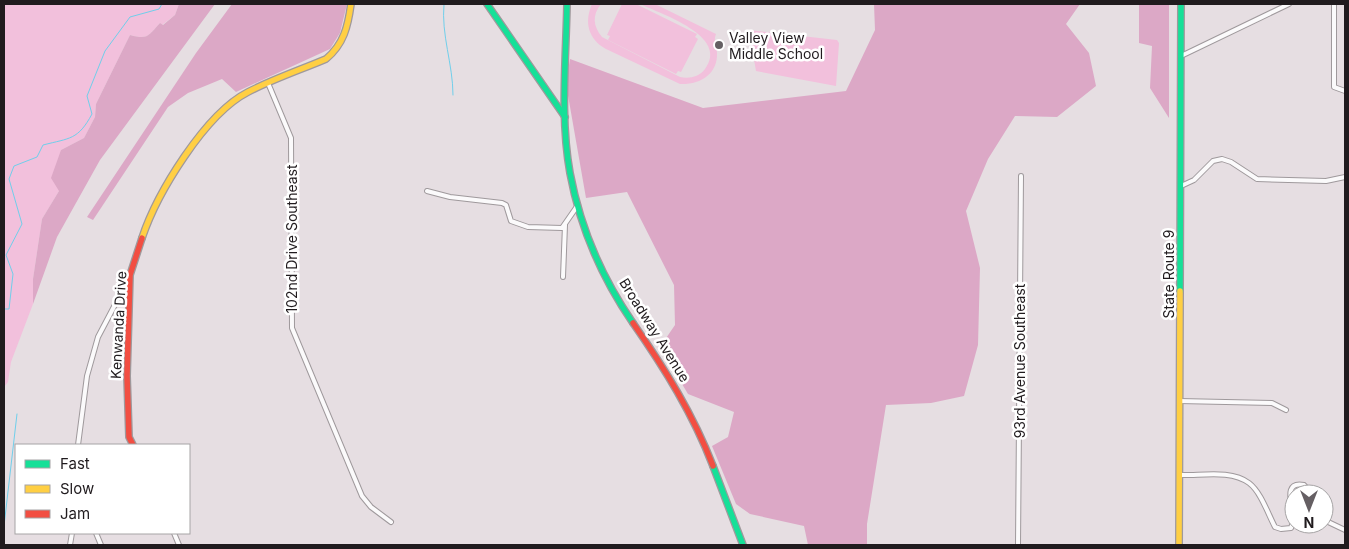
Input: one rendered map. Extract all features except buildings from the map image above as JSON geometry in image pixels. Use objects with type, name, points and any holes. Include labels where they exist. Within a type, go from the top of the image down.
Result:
[{"type":"street","name":"Kenwanda Drive","points":[[132,444],[129,437],[127,376],[130,275],[148,220],[189,150],[203,131],[231,103],[268,83],[326,59],[335,52],[347,31],[351,4]]},
{"type":"street","points":[[487,4],[565,118]]},
{"type":"street","name":"Broadway Avenue","points":[[567,4],[565,118],[570,172],[589,244],[624,310],[672,380],[701,434],[742,545]]},
{"type":"street","name":"State Route 9","points":[[1179,545],[1181,4]]},
{"type":"street","points":[[1181,56],[1289,4]]},
{"type":"street","points":[[1334,4],[1334,87],[1345,91]]},
{"type":"street","name":"102nd Drive Southeast","points":[[268,83],[291,138],[292,328],[362,496],[371,507],[391,522]]},
{"type":"street","points":[[1181,186],[1194,180],[1213,161],[1222,159],[1231,162],[1257,179],[1326,181],[1345,177]]},
{"type":"street","name":"93rd Avenue Southeast","points":[[1018,545],[1021,176]]},
{"type":"street","points":[[427,191],[450,197],[502,202],[506,205],[511,221],[520,226],[558,229],[565,225]]},
{"type":"street","points":[[563,277],[565,225],[570,214],[578,204]]},
{"type":"street","points":[[78,444],[87,376],[98,338],[130,275]]},
{"type":"street","points":[[1179,401],[1272,403],[1286,410]]},
{"type":"street","points":[[1179,475],[1224,475],[1239,478],[1250,483],[1276,527],[1284,529]]},
{"type":"shaded area","points":[[4,4],[179,4],[175,15],[162,25],[160,23],[147,36],[130,35],[96,104],[95,117],[84,138],[61,150],[59,191],[42,219],[33,279],[33,304],[11,362],[8,382],[4,387]]},
{"type":"shaded area","points":[[179,4],[215,4],[100,160],[57,237],[33,304],[33,279],[42,219],[59,191],[51,178],[61,150],[84,138],[95,117],[96,104],[130,35],[147,36],[160,23],[163,25],[175,15]]},
{"type":"shaded area","points":[[232,4],[347,4],[340,33],[330,49],[236,92],[222,79],[188,93],[168,107],[93,220],[87,217],[196,53]]},
{"type":"shaded area","points":[[592,4],[601,4],[596,12],[595,25],[602,37],[680,77],[694,77],[703,72],[710,57],[708,46],[690,28],[640,4],[655,4],[716,34],[717,60],[714,67],[701,80],[694,83],[680,84],[606,49],[595,40],[589,30],[588,17]]},
{"type":"shaded area","points":[[622,4],[636,4],[697,34],[695,37],[698,39],[681,72],[678,71],[676,74],[608,40],[610,36],[607,35]]},
{"type":"shaded area","points":[[874,4],[1080,4],[1066,24],[1089,53],[1096,86],[1057,117],[1015,116],[988,159],[966,211],[980,268],[978,345],[964,396],[931,403],[886,405],[867,524],[867,545],[808,545],[804,526],[750,514],[736,504],[712,446],[728,437],[734,412],[688,394],[660,347],[675,325],[674,285],[627,192],[586,198],[566,84],[570,59],[703,108],[846,91],[875,30]]},
{"type":"shaded area","points":[[1139,4],[1169,4],[1169,118],[1150,88],[1152,46],[1139,43]]},
{"type":"shaded area","points":[[749,30],[837,40],[839,43],[836,86],[756,71]]},
{"type":"waterway","points":[[4,309],[9,309],[13,274],[6,255],[22,224],[9,179],[14,166],[37,157],[43,145],[72,137],[82,129],[92,114],[87,96],[105,51],[130,17],[159,9],[162,4]]},
{"type":"waterway","points":[[444,4],[444,27],[453,95]]},
{"type":"waterway","points":[[4,526],[17,414]]},
{"type":"traffic: fast","points":[[487,4],[565,117]]},
{"type":"traffic: fast","points":[[567,4],[564,110],[567,152],[574,193],[586,232],[602,270],[633,323]]},
{"type":"traffic: fast","points":[[1180,291],[1181,4]]},
{"type":"traffic: fast","points":[[713,466],[743,545]]},
{"type":"traffic: slow","points":[[142,238],[159,199],[184,156],[215,118],[248,92],[326,59],[341,41],[351,4]]},
{"type":"traffic: slow","points":[[1179,545],[1180,291]]},
{"type":"traffic: jam","points":[[132,444],[129,437],[127,376],[130,275],[142,238]]},
{"type":"traffic: jam","points":[[633,323],[678,392],[697,428],[713,466]]},
{"type":"place","name":"Valley View Middle School","points":[[719,45]]}]
